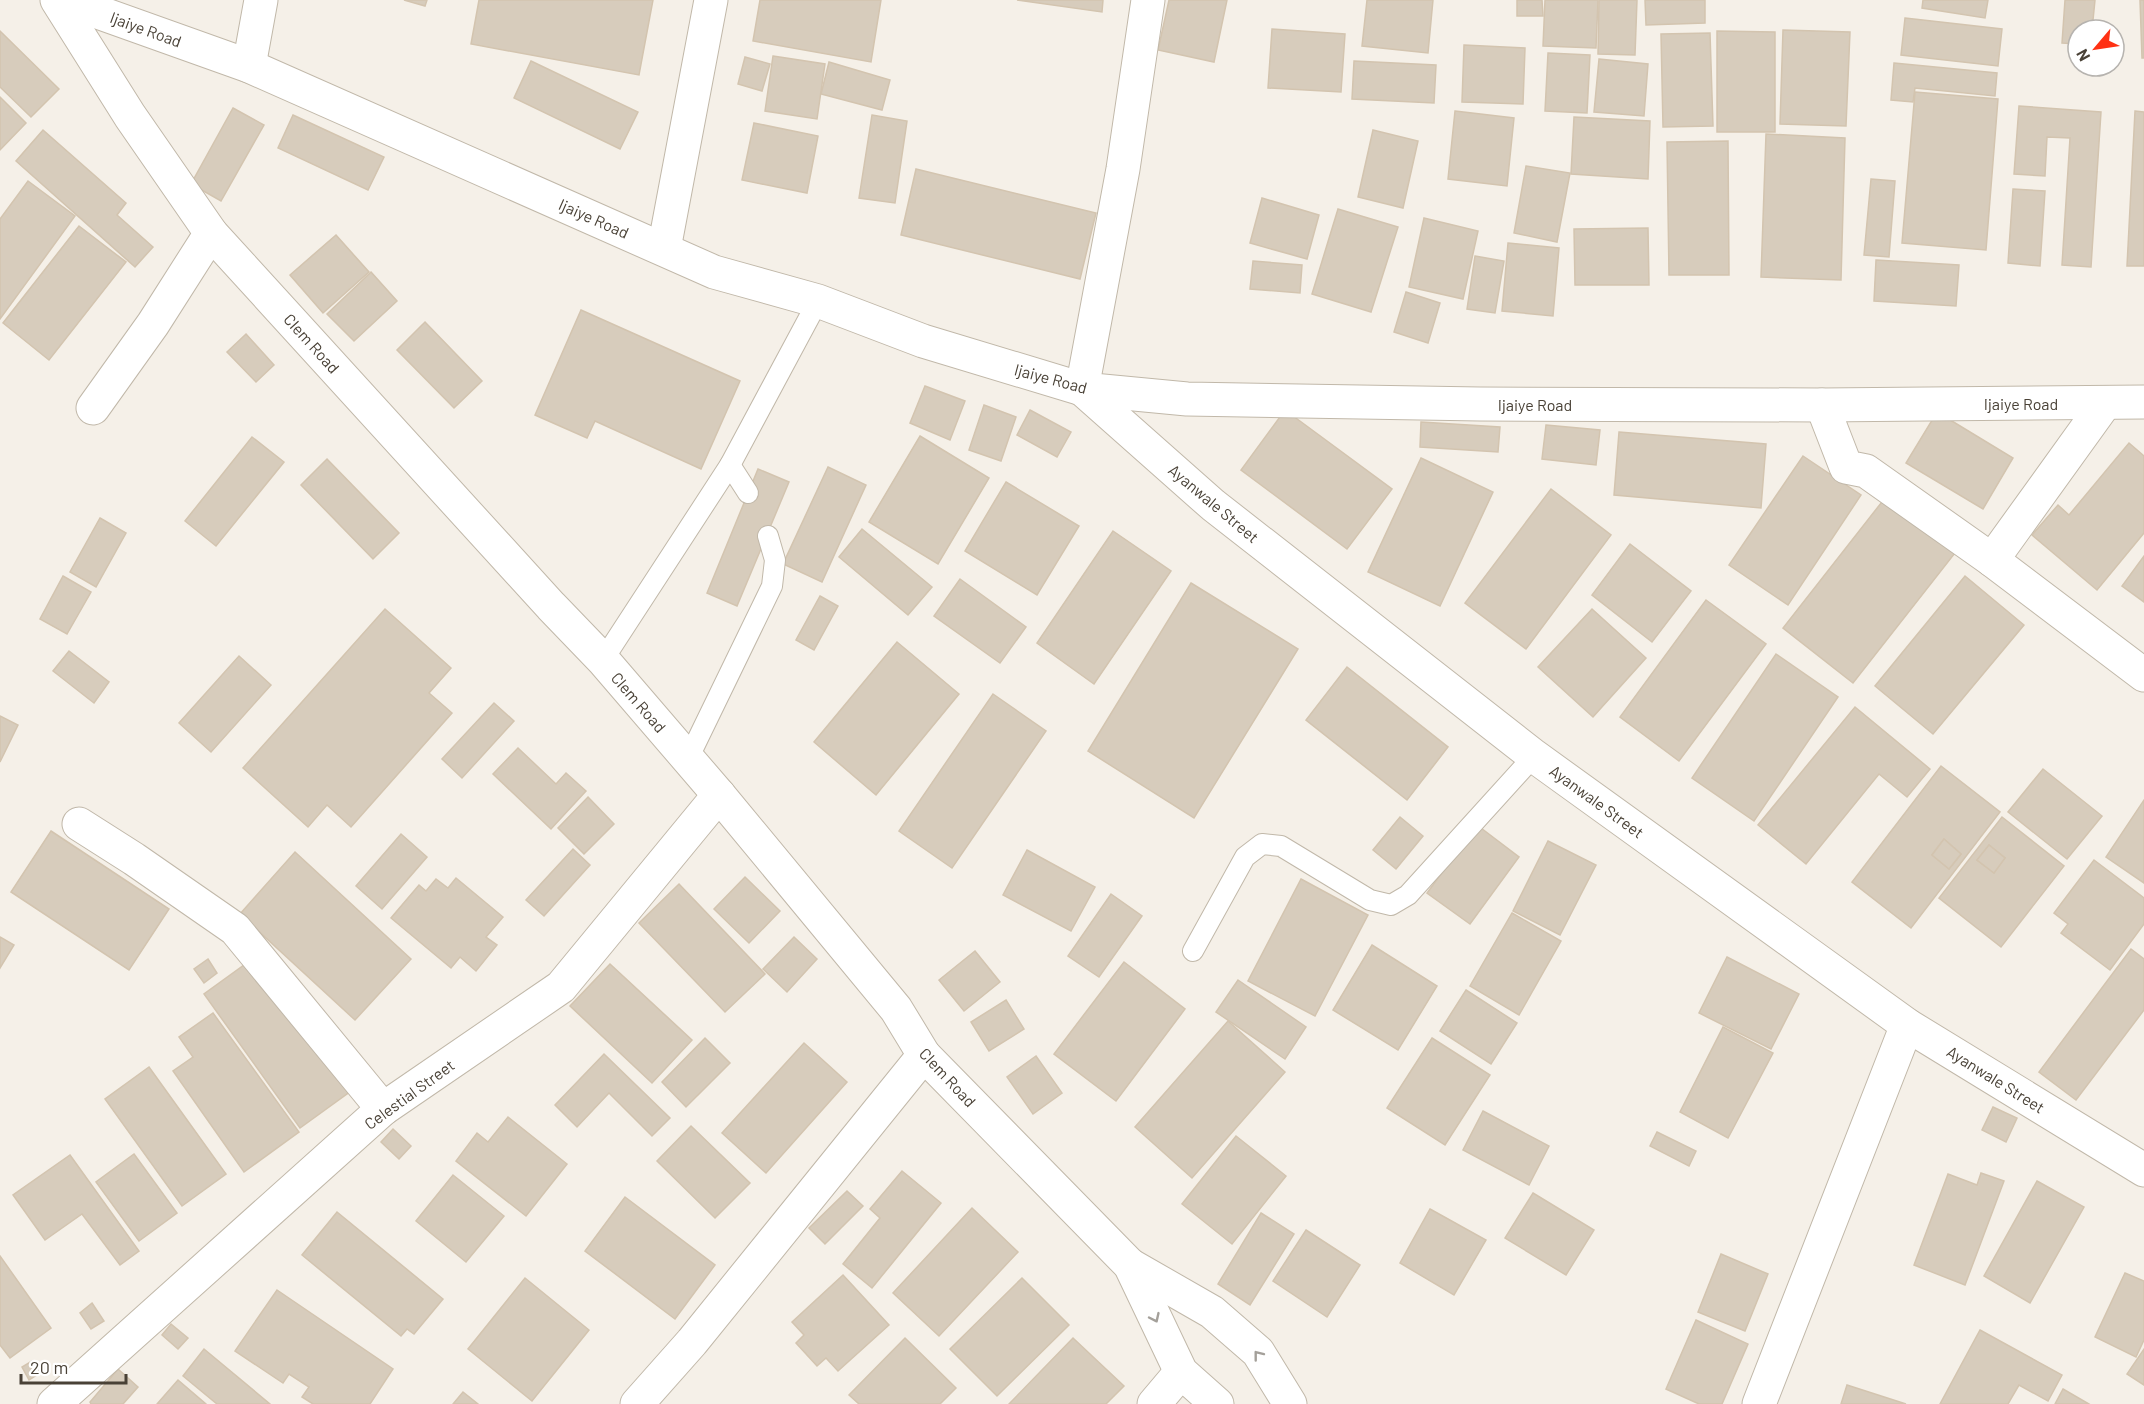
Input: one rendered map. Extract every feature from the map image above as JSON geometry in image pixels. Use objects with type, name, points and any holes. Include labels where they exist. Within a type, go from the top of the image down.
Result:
[{"type":"street","name":"Clem Road","points":[[57,0],[130,116],[211,233],[603,660],[719,795],[896,1009],[924,1055],[1130,1265],[1181,1372],[1217,1404]]},
{"type":"street","name":"Ijaiye Road","points":[[64,0],[249,66],[714,272],[818,301],[923,341],[1082,389],[1187,399],[1480,404],[1821,405],[2144,402]]},
{"type":"street","points":[[249,66],[261,0]]},
{"type":"street","points":[[664,249],[711,0]]},
{"type":"street","points":[[1082,389],[1123,169],[1148,0]]},
{"type":"street","points":[[93,408],[153,324],[211,233]]},
{"type":"street","name":"Ayanwale Street","points":[[1082,389],[1213,505],[1534,756],[1907,1025],[2144,1170]]},
{"type":"street","points":[[1992,560],[2105,402]]},
{"type":"street","points":[[1821,405],[1846,467],[1866,471],[1992,560],[2144,675]]},
{"type":"street","name":"Celestial Street","points":[[54,1404],[383,1109],[561,987],[719,795]]},
{"type":"street","points":[[79,824],[235,929],[383,1109]]},
{"type":"street","points":[[1759,1404],[1907,1025]]},
{"type":"street","points":[[637,1404],[692,1342],[924,1055]]},
{"type":"street","points":[[1130,1265],[1212,1312],[1258,1352],[1290,1404]]},
{"type":"street","points":[[1154,1404],[1181,1372]]},
{"type":"lane","points":[[603,660],[730,465],[818,301]]},
{"type":"lane","points":[[730,465],[748,493]]},
{"type":"lane","points":[[688,759],[772,586],[775,560],[768,536]]},
{"type":"lane","points":[[1193,951],[1245,857],[1262,844],[1281,846],[1370,900],[1391,905],[1408,895],[1534,756]]},
{"type":"building","points":[[404,0],[427,0],[425,6]]},
{"type":"building","points":[[479,0],[653,0],[639,75],[471,44]]},
{"type":"building","points":[[760,0],[881,0],[871,62],[753,41]]},
{"type":"building","points":[[1017,0],[1103,0],[1102,12]]},
{"type":"building","points":[[1169,0],[1227,0],[1214,62],[1158,50]]},
{"type":"building","points":[[1367,0],[1433,0],[1428,53],[1362,46]]},
{"type":"building","points":[[1517,0],[1542,0],[1543,16],[1517,16]]},
{"type":"building","points":[[1545,0],[1598,0],[1596,48],[1543,46]]},
{"type":"building","points":[[1599,0],[1637,0],[1635,55],[1598,54]]},
{"type":"building","points":[[1645,0],[1705,0],[1705,23],[1646,25]]},
{"type":"building","points":[[1923,0],[1988,0],[1985,18],[1922,8]]},
{"type":"building","points":[[2065,0],[2095,0],[2093,18],[2066,18],[2066,43],[2062,43]]},
{"type":"building","points":[[2140,0],[2144,0],[2144,58],[2142,58]]},
{"type":"building","points":[[1905,18],[2002,29],[1998,66],[1901,55]]},
{"type":"building","points":[[1272,29],[1345,34],[1341,92],[1268,88]]},
{"type":"building","points":[[1783,30],[1850,32],[1846,126],[1780,124]]},
{"type":"building","points":[[0,31],[59,89],[31,117],[0,87]]},
{"type":"building","points":[[1717,31],[1775,32],[1775,132],[1717,132]]},
{"type":"building","points":[[1710,33],[1713,126],[1663,127],[1661,34]]},
{"type":"building","points":[[1464,45],[1525,48],[1523,104],[1462,102]]},
{"type":"building","points":[[1548,53],[1590,55],[1587,113],[1545,111]]},
{"type":"building","points":[[773,56],[825,64],[817,119],[765,111]]},
{"type":"building","points":[[745,57],[770,64],[762,91],[738,84]]},
{"type":"building","points":[[1599,59],[1648,64],[1644,116],[1594,112]]},
{"type":"building","points":[[531,61],[638,112],[620,149],[514,98]]},
{"type":"building","points":[[1354,61],[1436,65],[1434,103],[1352,99]]},
{"type":"building","points":[[829,62],[890,80],[882,110],[821,94]]},
{"type":"building","points":[[1894,63],[1997,73],[1995,96],[1915,88],[1913,102],[1891,100]]},
{"type":"building","points":[[1915,92],[1998,99],[1986,250],[1902,243]]},
{"type":"building","points":[[0,97],[26,123],[0,150]]},
{"type":"building","points":[[2019,106],[2101,112],[2091,267],[2062,265],[2070,138],[2047,137],[2045,176],[2014,174]]},
{"type":"building","points":[[233,108],[264,125],[221,201],[191,184]]},
{"type":"building","points":[[1455,111],[1514,118],[1507,186],[1448,179]]},
{"type":"building","points":[[2135,111],[2144,112],[2144,266],[2127,266]]},
{"type":"building","points":[[293,115],[384,157],[368,190],[278,148]]},
{"type":"building","points":[[872,115],[907,121],[895,203],[859,198]]},
{"type":"building","points":[[1574,117],[1650,121],[1648,179],[1571,174]]},
{"type":"building","points":[[754,123],[818,136],[807,193],[742,180]]},
{"type":"building","points":[[43,130],[126,203],[117,215],[153,247],[135,267],[16,161]]},
{"type":"building","points":[[1373,130],[1418,141],[1403,208],[1358,197]]},
{"type":"building","points":[[1766,134],[1845,138],[1841,280],[1761,277]]},
{"type":"building","points":[[1728,141],[1729,275],[1669,275],[1667,142]]},
{"type":"building","points":[[1526,166],[1570,173],[1557,242],[1514,233]]},
{"type":"building","points":[[916,169],[1096,213],[1080,279],[901,235]]},
{"type":"building","points":[[1871,179],[1895,181],[1889,257],[1864,255]]},
{"type":"building","points":[[28,181],[75,216],[0,319],[0,219]]},
{"type":"building","points":[[2013,189],[2045,191],[2040,266],[2008,263]]},
{"type":"building","points":[[1262,198],[1319,215],[1307,259],[1250,243]]},
{"type":"building","points":[[1338,209],[1398,227],[1371,312],[1312,294]]},
{"type":"building","points":[[1424,218],[1478,231],[1463,299],[1409,287]]},
{"type":"building","points":[[79,226],[126,262],[49,360],[3,323]]},
{"type":"building","points":[[1648,228],[1649,285],[1575,285],[1574,229]]},
{"type":"building","points":[[336,235],[369,272],[323,313],[290,275]]},
{"type":"building","points":[[1508,243],[1559,248],[1553,316],[1502,311]]},
{"type":"building","points":[[1475,256],[1504,261],[1495,313],[1467,309]]},
{"type":"building","points":[[1876,260],[1959,265],[1956,306],[1874,301]]},
{"type":"building","points":[[1253,261],[1302,265],[1300,293],[1250,289]]},
{"type":"building","points":[[371,272],[397,301],[354,341],[327,314]]},
{"type":"building","points":[[1406,292],[1440,303],[1428,343],[1394,332]]},
{"type":"building","points":[[581,310],[740,381],[701,469],[595,421],[587,438],[535,415]]},
{"type":"building","points":[[425,322],[482,381],[454,408],[397,350]]},
{"type":"building","points":[[246,334],[274,365],[256,382],[227,352]]},
{"type":"building","points":[[925,386],[965,401],[950,440],[910,423]]},
{"type":"building","points":[[984,405],[1016,417],[1001,461],[969,450]]},
{"type":"building","points":[[1030,410],[1071,432],[1057,457],[1017,435]]},
{"type":"building","points":[[1285,410],[1392,489],[1347,549],[1241,470]]},
{"type":"building","points":[[1937,412],[2013,458],[1983,509],[1906,463]]},
{"type":"building","points":[[1421,422],[1500,427],[1498,452],[1420,447]]},
{"type":"building","points":[[1546,425],[1600,430],[1596,465],[1542,459]]},
{"type":"building","points":[[1619,432],[1766,444],[1761,508],[1614,495]]},
{"type":"building","points":[[920,436],[989,478],[938,564],[869,522]]},
{"type":"building","points":[[252,437],[284,462],[216,546],[185,521]]},
{"type":"building","points":[[2129,443],[2144,456],[2144,533],[2097,590],[2032,535],[2058,505],[2069,515]]},
{"type":"building","points":[[1803,456],[1861,495],[1788,605],[1729,565]]},
{"type":"building","points":[[1421,458],[1493,492],[1440,606],[1368,572]]},
{"type":"building","points":[[327,459],[399,533],[373,559],[301,485]]},
{"type":"building","points":[[828,467],[866,485],[822,582],[783,564]]},
{"type":"building","points":[[758,469],[789,482],[737,606],[707,593]]},
{"type":"building","points":[[1006,482],[1079,526],[1037,595],[965,551]]},
{"type":"building","points":[[1551,489],[1611,535],[1526,649],[1465,603]]},
{"type":"building","points":[[1885,498],[1955,553],[1853,683],[1783,628]]},
{"type":"building","points":[[100,518],[126,533],[96,587],[70,572]]},
{"type":"building","points":[[862,529],[932,587],[908,615],[839,557]]},
{"type":"building","points":[[1113,531],[1171,571],[1094,684],[1037,643]]},
{"type":"building","points":[[1630,544],[1691,591],[1652,642],[1592,595]]},
{"type":"building","points":[[2144,556],[2144,602],[2122,586]]},
{"type":"building","points":[[63,576],[91,592],[67,634],[40,619]]},
{"type":"building","points":[[1965,576],[2024,625],[1933,734],[1875,686]]},
{"type":"building","points":[[960,579],[1026,627],[1000,663],[934,616]]},
{"type":"building","points":[[1191,583],[1298,649],[1194,818],[1088,751]]},
{"type":"building","points":[[820,596],[838,606],[814,650],[796,640]]},
{"type":"building","points":[[1706,600],[1766,644],[1679,761],[1620,717]]},
{"type":"building","points":[[385,609],[451,668],[429,693],[452,713],[351,827],[327,805],[308,827],[243,768]]},
{"type":"building","points":[[1592,609],[1646,658],[1593,717],[1538,667]]},
{"type":"building","points":[[897,642],[959,694],[876,795],[814,742]]},
{"type":"building","points":[[69,651],[109,682],[94,703],[53,671]]},
{"type":"building","points":[[1776,654],[1838,697],[1754,821],[1692,778]]},
{"type":"building","points":[[239,656],[271,685],[211,752],[179,723]]},
{"type":"building","points":[[1347,667],[1448,747],[1407,800],[1306,720]]},
{"type":"building","points":[[993,694],[1046,731],[952,868],[899,831]]},
{"type":"building","points":[[494,703],[514,721],[462,778],[442,759]]},
{"type":"building","points":[[1855,707],[1930,769],[1907,797],[1879,774],[1806,864],[1758,825]]},
{"type":"building","points":[[0,716],[18,725],[0,762]]},
{"type":"building","points":[[518,748],[556,784],[566,773],[586,791],[551,829],[493,774]]},
{"type":"building","points":[[1941,766],[2000,812],[1911,928],[1852,882]],"holes":[[[1944,839],[1961,854],[1949,869],[1932,855]]]},
{"type":"building","points":[[2043,769],[2102,816],[2067,859],[2008,812]]},
{"type":"building","points":[[588,797],[614,824],[584,854],[558,828]]},
{"type":"building","points":[[2144,800],[2144,883],[2106,857]]},
{"type":"building","points":[[1400,817],[1423,836],[1396,869],[1373,850]]},
{"type":"building","points":[[2002,817],[2064,866],[2001,947],[1939,898]],"holes":[[[1989,845],[2005,858],[1994,873],[1977,860]]]},
{"type":"building","points":[[1477,825],[1519,857],[1470,924],[1427,893]]},
{"type":"building","points":[[51,831],[169,909],[129,970],[11,892]]},
{"type":"building","points":[[401,834],[427,857],[382,909],[356,886]]},
{"type":"building","points":[[1944,839],[1961,854],[1949,869],[1932,855]]},
{"type":"building","points":[[1548,841],[1596,865],[1560,935],[1513,911]]},
{"type":"building","points":[[1989,845],[2005,858],[1994,873],[1977,860]]},
{"type":"building","points":[[573,849],[590,865],[544,916],[526,900]]},
{"type":"building","points":[[1027,850],[1095,887],[1071,931],[1003,895]]},
{"type":"building","points":[[295,852],[411,959],[355,1020],[240,914]]},
{"type":"building","points":[[2094,860],[2144,898],[2144,924],[2110,970],[2061,933],[2068,924],[2054,913]]},
{"type":"building","points":[[745,877],[780,911],[749,943],[714,909]]},
{"type":"building","points":[[456,878],[503,917],[486,937],[497,945],[476,971],[460,957],[451,968],[391,918],[419,885],[426,891],[436,879],[448,888]]},
{"type":"building","points":[[1301,879],[1368,915],[1315,1016],[1248,981]]},
{"type":"building","points":[[679,884],[765,974],[725,1012],[639,923]]},
{"type":"building","points":[[1111,894],[1142,916],[1099,977],[1068,956]]},
{"type":"building","points":[[1512,913],[1561,941],[1519,1015],[1470,986]]},
{"type":"building","points":[[0,937],[14,945],[0,968]]},
{"type":"building","points":[[794,937],[817,959],[787,992],[763,969]]},
{"type":"building","points":[[1372,945],[1437,986],[1398,1050],[1333,1010]]},
{"type":"building","points":[[2131,949],[2144,959],[2144,1010],[2076,1100],[2039,1072]]},
{"type":"building","points":[[975,951],[1000,982],[964,1011],[939,980]]},
{"type":"building","points":[[255,957],[351,1091],[300,1128],[204,994]]},
{"type":"building","points":[[1727,957],[1799,994],[1771,1049],[1699,1013]]},
{"type":"building","points":[[208,959],[217,973],[204,983],[194,969]]},
{"type":"building","points":[[1124,962],[1185,1009],[1116,1101],[1054,1054]]},
{"type":"building","points":[[610,964],[692,1040],[652,1083],[570,1006]]},
{"type":"building","points":[[1238,980],[1306,1027],[1285,1059],[1216,1012]]},
{"type":"building","points":[[1466,990],[1517,1023],[1491,1064],[1440,1031]]},
{"type":"building","points":[[1006,1000],[1024,1029],[989,1051],[971,1022]]},
{"type":"building","points":[[213,1013],[299,1132],[244,1172],[173,1071],[193,1057],[179,1037]]},
{"type":"building","points":[[1228,1021],[1285,1072],[1192,1178],[1135,1127]]},
{"type":"building","points":[[1723,1027],[1773,1053],[1728,1138],[1680,1112]]},
{"type":"building","points":[[705,1038],[730,1063],[686,1107],[662,1082]]},
{"type":"building","points":[[1432,1038],[1490,1075],[1445,1145],[1387,1108]]},
{"type":"building","points":[[804,1043],[847,1082],[766,1173],[722,1133]]},
{"type":"building","points":[[604,1054],[670,1118],[652,1136],[609,1093],[577,1127],[555,1105]]},
{"type":"building","points":[[1036,1056],[1062,1093],[1033,1114],[1007,1077]]},
{"type":"building","points":[[149,1067],[226,1174],[182,1206],[105,1099]]},
{"type":"building","points":[[1993,1107],[2017,1118],[2006,1142],[1982,1130]]},
{"type":"building","points":[[1483,1111],[1549,1146],[1529,1185],[1463,1150]]},
{"type":"building","points":[[508,1117],[567,1164],[526,1216],[456,1161],[477,1133],[488,1142]]},
{"type":"building","points":[[691,1126],[750,1183],[715,1218],[657,1161]]},
{"type":"building","points":[[393,1129],[411,1146],[399,1159],[381,1142]]},
{"type":"building","points":[[1657,1132],[1696,1151],[1689,1166],[1650,1146]]},
{"type":"building","points":[[1236,1136],[1286,1176],[1232,1244],[1182,1204]]},
{"type":"building","points":[[134,1154],[177,1213],[139,1241],[96,1182]]},
{"type":"building","points":[[70,1155],[139,1251],[120,1265],[82,1214],[45,1240],[13,1195]]},
{"type":"building","points":[[902,1171],[941,1203],[872,1288],[843,1264],[880,1218],[870,1209]]},
{"type":"building","points":[[1981,1173],[2004,1181],[1965,1285],[1914,1265],[1948,1174],[1977,1185]]},
{"type":"building","points":[[453,1175],[504,1216],[466,1262],[416,1221]]},
{"type":"building","points":[[2037,1181],[2084,1207],[2030,1303],[1984,1276]]},
{"type":"building","points":[[847,1191],[863,1206],[825,1244],[809,1228]]},
{"type":"building","points":[[1533,1193],[1594,1230],[1566,1275],[1505,1238]]},
{"type":"building","points":[[625,1197],[715,1265],[675,1319],[585,1251]]},
{"type":"building","points":[[972,1208],[1018,1252],[939,1336],[893,1293]]},
{"type":"building","points":[[1430,1209],[1486,1240],[1454,1295],[1400,1263]]},
{"type":"building","points":[[337,1212],[443,1299],[414,1334],[407,1329],[401,1336],[302,1255]]},
{"type":"building","points":[[1261,1213],[1294,1234],[1250,1305],[1218,1284]]},
{"type":"building","points":[[1306,1230],[1360,1265],[1327,1317],[1273,1281]]},
{"type":"building","points":[[1721,1254],[1768,1274],[1745,1331],[1698,1312]]},
{"type":"building","points":[[0,1256],[51,1328],[10,1358],[0,1345]]},
{"type":"building","points":[[2125,1273],[2144,1281],[2144,1340],[2136,1357],[2095,1337]]},
{"type":"building","points":[[843,1275],[889,1325],[838,1371],[826,1358],[817,1366],[796,1343],[804,1335],[792,1322]]},
{"type":"building","points":[[525,1278],[589,1330],[532,1401],[468,1349]]},
{"type":"building","points":[[1022,1278],[1069,1325],[997,1396],[950,1349]]},
{"type":"building","points":[[277,1290],[393,1369],[370,1404],[313,1404],[302,1397],[309,1387],[289,1374],[283,1383],[235,1351]]},
{"type":"building","points":[[92,1303],[104,1321],[91,1329],[80,1313]]},
{"type":"building","points":[[1696,1320],[1748,1344],[1722,1404],[1699,1404],[1666,1389]]},
{"type":"building","points":[[171,1324],[188,1338],[178,1349],[162,1335]]},
{"type":"building","points":[[1980,1330],[2062,1375],[2048,1401],[2019,1385],[2008,1404],[1940,1404]]},
{"type":"building","points":[[905,1338],[956,1388],[940,1404],[859,1404],[849,1395]]},
{"type":"building","points":[[1073,1338],[1124,1386],[1106,1404],[1009,1404]]},
{"type":"building","points":[[204,1349],[270,1404],[217,1404],[183,1376]]},
{"type":"building","points":[[2144,1349],[2144,1385],[2127,1374]]},
{"type":"building","points":[[32,1361],[40,1373],[29,1380],[22,1367]]},
{"type":"building","points":[[118,1369],[138,1387],[123,1404],[91,1404],[90,1402]]},
{"type":"building","points":[[178,1380],[206,1404],[157,1404]]},
{"type":"building","points":[[1847,1385],[1906,1404],[1841,1404]]},
{"type":"building","points":[[2063,1389],[2089,1404],[2055,1404]]},
{"type":"building","points":[[463,1392],[478,1404],[453,1404]]}]
